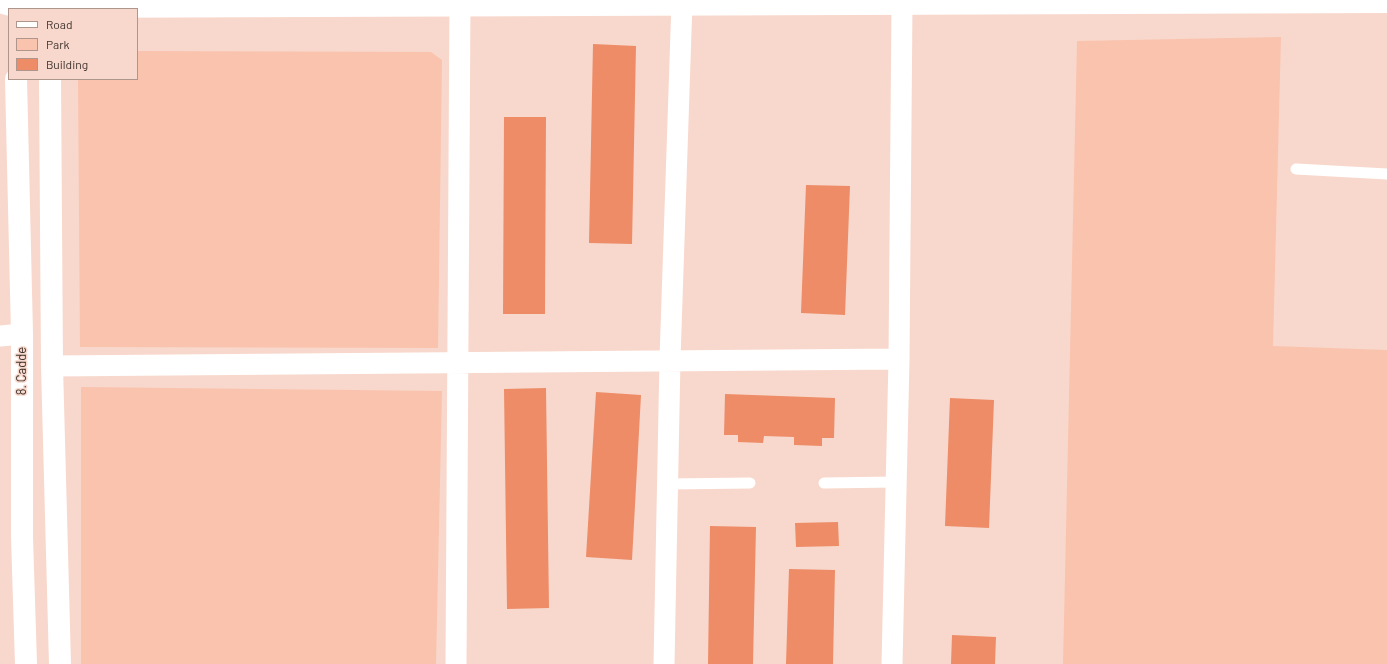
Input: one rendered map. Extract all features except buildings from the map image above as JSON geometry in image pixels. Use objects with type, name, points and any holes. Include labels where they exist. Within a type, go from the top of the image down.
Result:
[{"type":"street","points":[[17,4],[50,8],[460,1],[1387,2]]},
{"type":"street","points":[[456,664],[460,1]]},
{"type":"street","points":[[664,664],[670,359],[682,2]]},
{"type":"street","points":[[892,664],[899,359],[902,2]]},
{"type":"street","name":"8. Cadde","points":[[16,80],[22,334],[22,537],[26,664]]},
{"type":"street","points":[[50,80],[52,366],[60,664]]},
{"type":"street","points":[[0,336],[22,334]]},
{"type":"street","points":[[52,366],[458,363],[670,359],[899,359]]},
{"type":"lane","points":[[1296,169],[1387,174]]},
{"type":"lane","points":[[824,483],[896,482]]},
{"type":"lane","points":[[668,484],[750,483]]},
{"type":"green space","points":[[1281,37],[1273,346],[1387,350],[1387,664],[1063,664],[1077,41]]},
{"type":"green space","points":[[138,51],[431,52],[442,60],[438,348],[80,347],[78,80],[138,80]]},
{"type":"green space","points":[[81,387],[442,391],[436,664],[81,664]]}]
